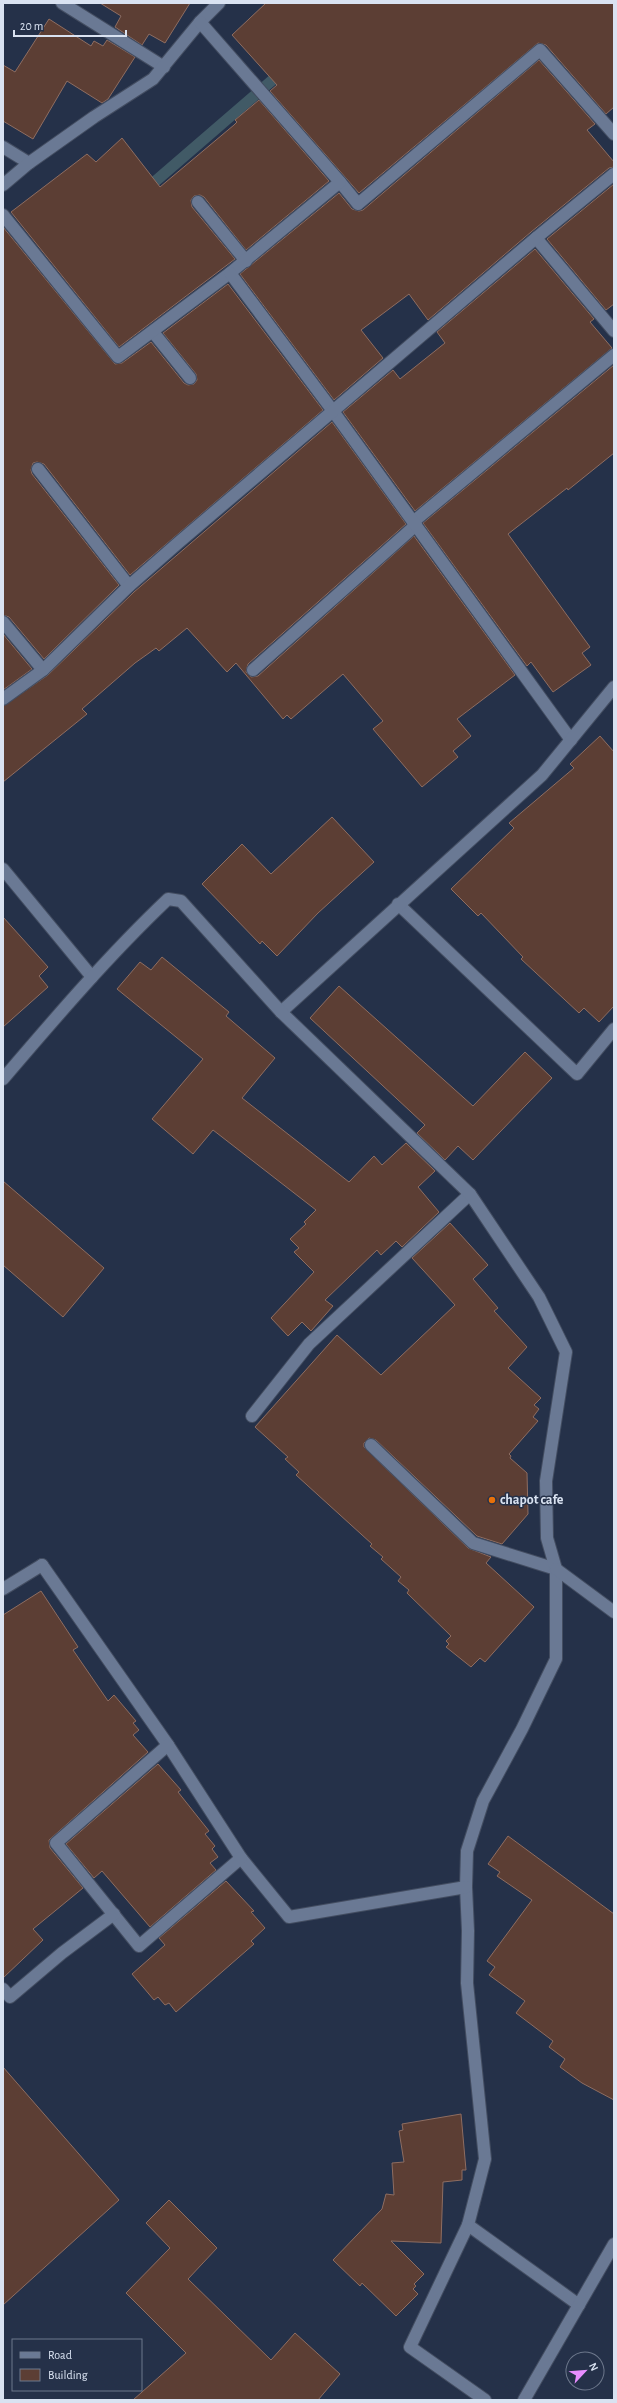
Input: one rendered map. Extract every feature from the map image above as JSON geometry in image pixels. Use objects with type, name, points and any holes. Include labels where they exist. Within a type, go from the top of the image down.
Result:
[{"type":"street","points":[[62,3],[164,67]]},
{"type":"street","points":[[3,185],[29,163],[94,116],[153,79],[200,22],[219,3]]},
{"type":"street","points":[[200,22],[358,204],[540,50],[614,134]]},
{"type":"street","points":[[3,147],[29,163]]},
{"type":"street","points":[[3,699],[43,670],[129,586],[536,238],[614,174]]},
{"type":"street","points":[[3,215],[118,357],[230,274],[340,182]]},
{"type":"street","points":[[198,202],[246,261]]},
{"type":"street","points":[[536,238],[614,331]]},
{"type":"street","points":[[230,274],[415,523],[571,740]]},
{"type":"street","points":[[153,332],[190,378]]},
{"type":"street","points":[[253,670],[415,523],[614,355]]},
{"type":"street","points":[[38,469],[129,586]]},
{"type":"street","points":[[3,622],[43,670]]},
{"type":"street","points":[[281,1012],[398,904],[542,775],[614,687]]},
{"type":"street","points":[[3,869],[92,977]]},
{"type":"street","points":[[3,1079],[92,977],[168,899],[181,901],[281,1012],[470,1194],[539,1297],[566,1352],[546,1482],[547,1538],[556,1568],[556,1659],[483,1801],[467,1851],[467,1983],[485,2159],[468,2225],[410,2347],[486,2400]]},
{"type":"street","points":[[398,904],[577,1074],[614,1029]]},
{"type":"street","points":[[252,1416],[309,1344],[470,1194]]},
{"type":"street","points":[[371,1445],[473,1543],[556,1568],[614,1612]]},
{"type":"street","points":[[3,1589],[42,1564],[168,1745],[241,1858],[289,1917],[466,1887]]},
{"type":"street","points":[[168,1745],[56,1843],[139,1946],[241,1858]]},
{"type":"street","points":[[3,1989],[10,1997],[62,1952],[114,1914]]},
{"type":"street","points":[[468,2225],[579,2305]]},
{"type":"street","points":[[524,2400],[614,2244]]},
{"type":"building","points":[[100,3],[190,3],[165,43],[149,34],[142,45],[115,27],[121,16]]},
{"type":"building","points":[[266,3],[614,3],[614,107],[606,114],[546,45],[538,43],[359,193],[270,91],[277,85],[232,35]]},
{"type":"building","points":[[49,19],[91,46],[94,41],[103,46],[107,40],[135,57],[108,99],[102,103],[67,81],[33,139],[3,121],[3,65],[15,72]]},
{"type":"building","points":[[539,60],[595,124],[587,130],[614,162],[614,167],[609,168],[531,232],[428,320],[409,294],[361,330],[383,358],[334,400],[240,274],[339,193],[352,209],[359,211],[363,210]]},
{"type":"building","points":[[259,100],[329,181],[246,250],[204,197],[200,195],[194,196],[191,200],[192,207],[235,259],[119,347],[11,212],[87,154],[96,162],[122,138],[160,187],[234,125],[237,122],[235,120]]},
{"type":"building","points":[[614,184],[614,304],[606,310],[547,239]]},
{"type":"building","points":[[3,227],[115,364],[122,363],[151,342],[184,383],[188,385],[194,384],[197,380],[196,374],[163,333],[228,284],[323,410],[130,575],[44,464],[37,462],[33,463],[31,470],[32,474],[119,585],[44,659],[9,617],[3,615]]},
{"type":"building","points":[[535,249],[594,319],[590,322],[612,348],[415,511],[343,412],[393,370],[400,379],[445,343],[437,332]]},
{"type":"building","points":[[614,365],[614,453],[568,490],[567,488],[508,534],[590,647],[582,653],[591,665],[553,692],[531,662],[527,666],[423,523]]},
{"type":"building","points":[[332,422],[406,524],[248,664],[246,672],[251,677],[258,676],[414,536],[515,675],[457,719],[471,736],[453,751],[458,757],[422,787],[373,729],[383,721],[343,674],[291,719],[287,715],[283,719],[236,663],[227,672],[187,628],[159,651],[156,648],[135,663],[82,709],[87,714],[3,782],[3,706],[48,675],[134,592]]},
{"type":"building","points":[[3,634],[32,669],[3,690]]},
{"type":"building","points":[[600,736],[614,752],[614,1006],[599,1022],[584,1008],[579,1013],[521,959],[523,957],[481,913],[478,916],[451,889],[514,828],[509,823],[574,768],[570,764]]},
{"type":"building","points":[[332,817],[374,862],[318,913],[277,956],[262,941],[260,944],[202,884],[242,844],[271,874]]},
{"type":"building","points":[[3,917],[48,967],[39,976],[48,987],[3,1027]]},
{"type":"building","points":[[162,957],[229,1012],[226,1016],[275,1058],[242,1098],[349,1182],[374,1156],[382,1165],[406,1143],[435,1171],[418,1187],[439,1212],[402,1247],[396,1241],[381,1255],[377,1250],[325,1300],[333,1306],[311,1331],[302,1322],[288,1336],[271,1318],[314,1272],[294,1252],[299,1248],[290,1239],[306,1224],[304,1222],[316,1210],[213,1130],[193,1154],[152,1119],[203,1059],[117,989],[140,962],[151,970]]},
{"type":"building","points":[[339,986],[473,1106],[525,1052],[552,1078],[473,1160],[458,1146],[445,1160],[417,1133],[425,1125],[310,1018]]},
{"type":"building","points":[[3,1181],[104,1268],[63,1317],[3,1265]]},
{"type":"building","points":[[450,1223],[488,1265],[473,1279],[498,1308],[494,1311],[527,1347],[508,1368],[541,1398],[534,1405],[539,1409],[533,1417],[538,1421],[509,1454],[511,1456],[510,1458],[527,1473],[528,1514],[502,1544],[477,1536],[376,1440],[369,1438],[364,1443],[364,1447],[468,1548],[491,1557],[486,1563],[534,1607],[485,1662],[480,1658],[471,1667],[446,1647],[449,1644],[446,1641],[451,1636],[407,1593],[409,1590],[398,1581],[401,1577],[381,1559],[383,1557],[370,1546],[372,1544],[296,1475],[299,1472],[285,1459],[288,1457],[255,1427],[337,1335],[381,1375],[455,1305],[412,1258]]},
{"type":"building","points":[[41,1591],[78,1647],[73,1650],[108,1701],[114,1695],[136,1721],[133,1723],[139,1730],[133,1735],[148,1752],[49,1840],[50,1848],[83,1888],[33,1929],[43,1940],[3,1978],[3,1615]]},
{"type":"building","points":[[158,1764],[181,1790],[178,1792],[209,1831],[205,1834],[215,1846],[212,1849],[218,1857],[210,1863],[216,1870],[150,1927],[102,1871],[94,1878],[66,1844]]},
{"type":"building","points":[[508,1836],[614,1914],[614,2100],[582,2083],[560,2067],[565,2059],[549,2047],[553,2041],[516,2013],[525,2001],[489,1975],[495,1967],[487,1961],[532,1900],[497,1876],[500,1872],[488,1864]]},
{"type":"building","points":[[226,1881],[254,1911],[251,1912],[265,1928],[251,1941],[254,1944],[176,2012],[169,2003],[165,2005],[158,1997],[154,2000],[132,1974],[165,1945],[159,1938]]},
{"type":"building","points":[[3,2067],[119,2200],[3,2305]]},
{"type":"building","points":[[461,2114],[466,2170],[462,2170],[462,2180],[443,2182],[441,2243],[391,2241],[424,2274],[414,2284],[416,2286],[413,2289],[418,2294],[396,2316],[362,2283],[360,2286],[333,2260],[382,2209],[386,2194],[394,2195],[392,2163],[404,2162],[399,2131],[403,2130],[402,2124]]},
{"type":"building","points":[[169,2200],[217,2248],[188,2279],[271,2360],[295,2333],[340,2374],[318,2400],[133,2400],[186,2353],[126,2293],[170,2248],[146,2223]]},
{"type":"waterway","points":[[144,191],[284,70]]},
{"type":"place","name":"chapot cafe","points":[[492,1500]]}]
